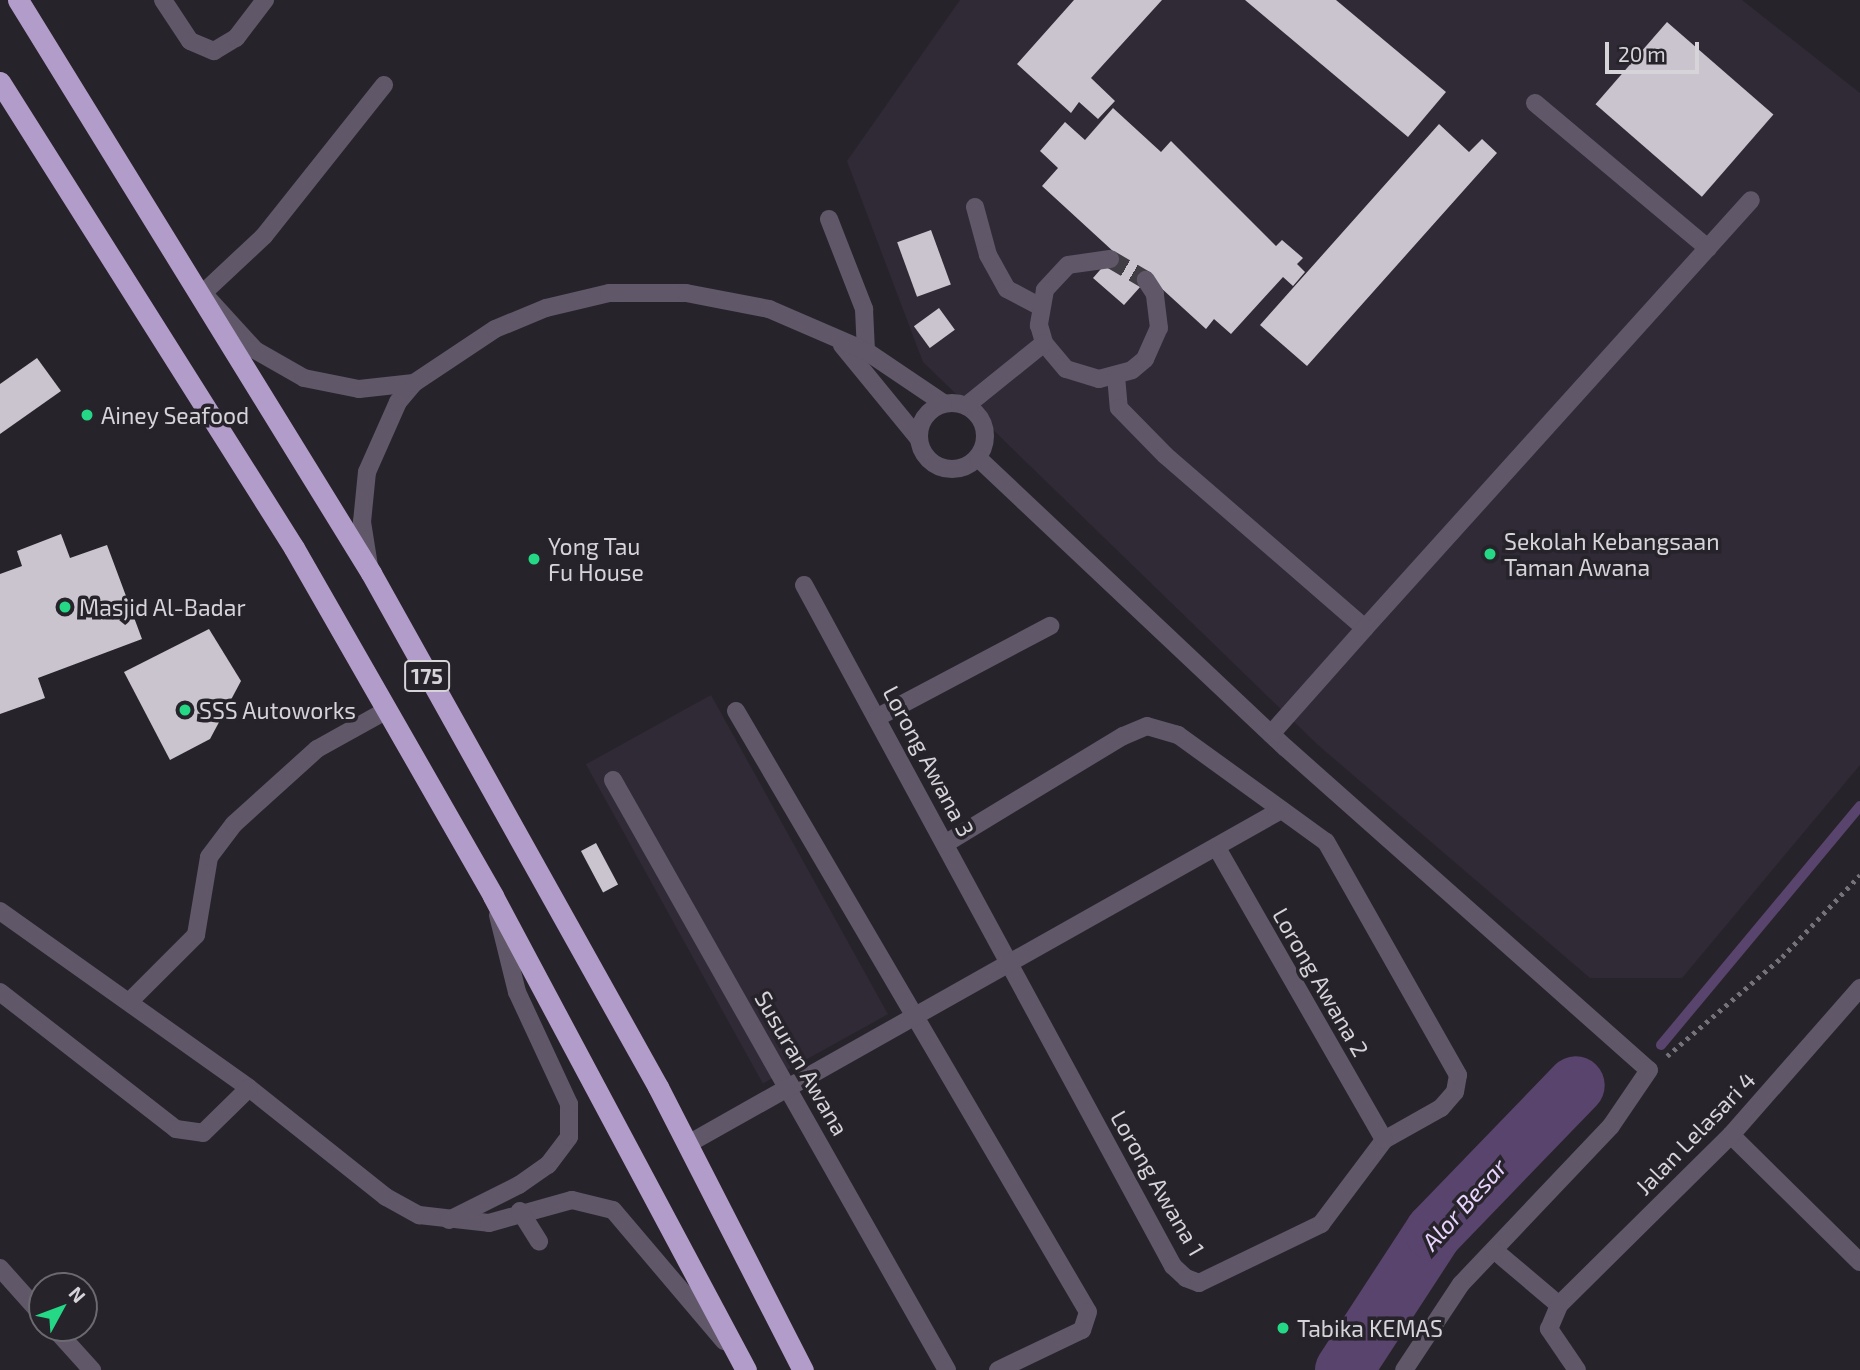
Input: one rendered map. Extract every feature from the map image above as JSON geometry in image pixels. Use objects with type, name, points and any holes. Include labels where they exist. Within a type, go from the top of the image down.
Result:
[{"type":"highway","name":"175","points":[[18,0],[203,293],[371,573],[688,1144],[803,1370]]},
{"type":"highway","name":"175","points":[[0,82],[294,548],[493,896],[744,1367]]},
{"type":"street","points":[[163,0],[190,41],[214,51],[236,38],[265,0]]},
{"type":"street","points":[[384,85],[264,236],[203,293],[255,350],[304,378],[359,389],[414,383]]},
{"type":"street","points":[[1535,103],[1708,248]]},
{"type":"street","points":[[1271,734],[1751,200]]},
{"type":"street","points":[[975,207],[988,255],[1007,289],[1039,306]]},
{"type":"street","points":[[829,219],[864,309],[866,351]]},
{"type":"street","points":[[1110,259],[1068,265],[1039,306],[1044,342],[1066,369],[1099,379],[1116,376],[1145,359],[1159,328],[1155,294],[1146,280]]},
{"type":"street","points":[[371,573],[362,522],[367,472],[385,424],[414,383],[495,329],[545,308],[609,293],[686,293],[769,309],[827,331],[866,351],[943,403],[966,406],[983,423],[978,458]]},
{"type":"street","points":[[827,331],[874,377],[936,466],[959,469],[978,458]]},
{"type":"street","points":[[966,406],[1044,342]]},
{"type":"street","points":[[1116,376],[1119,408],[1165,455],[1366,628]]},
{"type":"street","points":[[918,438],[924,416],[943,403]]},
{"type":"street","points":[[978,458],[1271,734],[1649,1070],[1611,1126],[1461,1284],[1404,1370]]},
{"type":"street","name":"Lorong Awana 3","points":[[804,585],[946,843],[1006,962]]},
{"type":"street","points":[[878,717],[1050,626]]},
{"type":"street","points":[[129,1002],[196,935],[209,857],[234,824],[317,750],[387,710]]},
{"type":"street","points":[[736,711],[1088,1312],[1082,1330],[998,1370]]},
{"type":"street","points":[[946,843],[1147,726],[1178,735],[1326,842],[1344,866],[1458,1075],[1455,1092],[1441,1108],[1384,1140]]},
{"type":"street","name":"Susuran Awana","points":[[613,780],[947,1370]]},
{"type":"street","points":[[688,1144],[916,1017],[1006,962],[1217,848],[1281,810]]},
{"type":"street","name":"Lorong Awana 2","points":[[1217,848],[1384,1140]]},
{"type":"street","points":[[449,1220],[519,1185],[548,1165],[569,1138],[569,1104],[517,992],[493,896]]},
{"type":"street","points":[[0,911],[249,1088],[386,1198],[419,1215],[489,1223],[520,1211],[572,1200],[613,1210],[744,1367]]},
{"type":"street","name":"Lorong Awana 1","points":[[1006,962],[1172,1266],[1185,1278],[1199,1283],[1321,1224],[1384,1140]]},
{"type":"street","name":"Jalan Lelasari 4","points":[[1559,1305],[1731,1135],[1860,988]]},
{"type":"street","points":[[0,992],[176,1129],[203,1133],[249,1088]]},
{"type":"street","points":[[1731,1135],[1860,1262]]},
{"type":"street","points":[[520,1211],[539,1241]]},
{"type":"street","points":[[1494,1250],[1559,1305],[1549,1329],[1577,1370]]},
{"type":"street","points":[[0,1268],[28,1299]]},
{"type":"street","points":[[67,1342],[92,1370]]},
{"type":"path","points":[[1649,1070],[1782,957],[1860,875]]},
{"type":"shaded area","name":"Sekolah Kebangsaan Taman Awana","points":[[960,0],[1742,0],[1860,93],[1860,765],[1682,978],[1590,978],[1318,745],[923,362],[847,161]]},
{"type":"shaded area","points":[[711,695],[888,1014],[763,1084],[586,764]]},
{"type":"building","points":[[1074,0],[1162,0],[1091,78],[1115,101],[1098,119],[1079,102],[1071,113],[1017,64]]},
{"type":"building","points":[[1245,0],[1336,0],[1446,92],[1408,137]]},
{"type":"building","points":[[1667,22],[1773,115],[1702,197],[1595,104]]},
{"type":"building","points":[[1113,108],[1161,152],[1171,141],[1276,246],[1282,240],[1303,258],[1297,264],[1305,272],[1293,286],[1283,277],[1231,334],[1214,319],[1206,329],[1149,277],[1124,305],[1093,278],[1115,253],[1042,186],[1058,168],[1040,151],[1065,122],[1085,140]]},
{"type":"building","points":[[1439,124],[1469,152],[1482,139],[1497,153],[1307,366],[1260,325]]},
{"type":"building","points":[[931,230],[951,285],[917,297],[897,242]]},
{"type":"building","points":[[939,308],[955,330],[930,348],[914,326]]},
{"type":"building","points":[[37,358],[61,391],[0,434],[0,384]]},
{"type":"building","name":"Masjid Al-Badar","points":[[61,534],[70,558],[107,545],[142,639],[38,678],[45,698],[0,714],[0,574],[22,566],[17,551]]},
{"type":"building","name":"SSS Autoworks","points":[[209,629],[241,681],[210,739],[170,760],[124,672]]},
{"type":"building","points":[[596,843],[618,884],[603,892],[581,851]]},
{"type":"waterway","name":"Alor Besar","points":[[1661,1045],[1860,806]]},
{"type":"waterway","name":"Alor Besar","points":[[1344,1370],[1434,1232],[1576,1085]]},
{"type":"tunnel","points":[[1110,259],[1146,280]]},
{"type":"place","name":"Ainey Seafood","points":[[87,415]]},
{"type":"place","name":"Sekolah Kebangsaan Taman Awana","points":[[1490,554]]},
{"type":"place","name":"Yong Tau Fu House","points":[[534,559]]},
{"type":"place","name":"Masjid Al-Badar","points":[[65,607]]},
{"type":"place","name":"SSS Autoworks","points":[[185,710]]},
{"type":"place","name":"Tabika KEMAS","points":[[1283,1328]]}]
